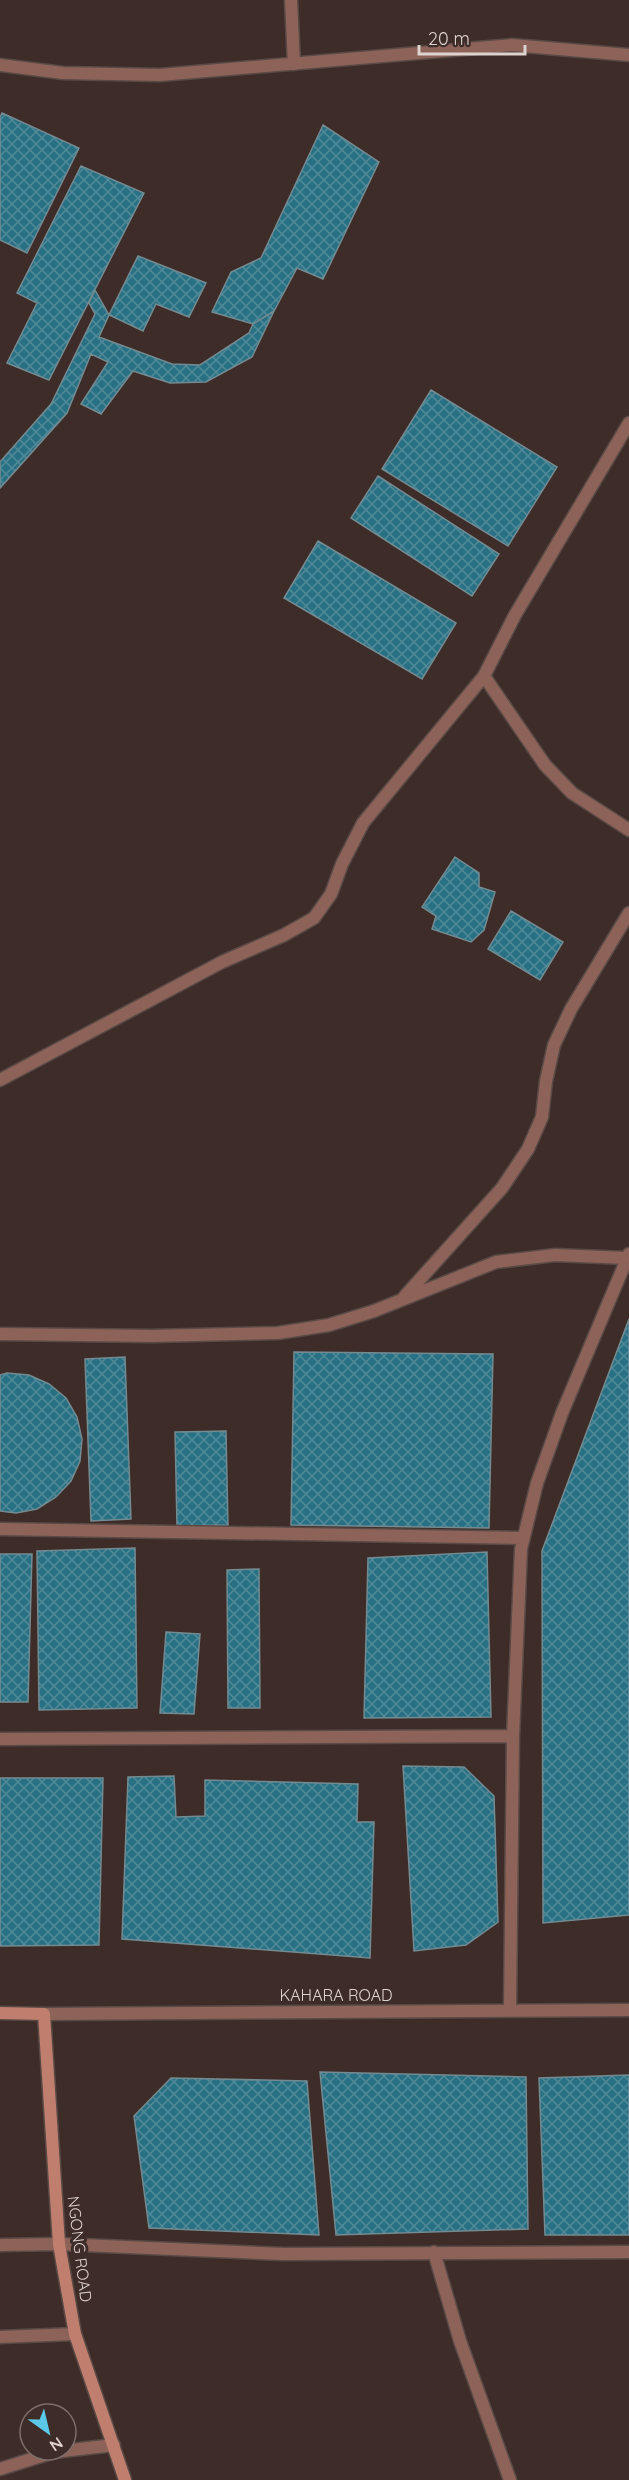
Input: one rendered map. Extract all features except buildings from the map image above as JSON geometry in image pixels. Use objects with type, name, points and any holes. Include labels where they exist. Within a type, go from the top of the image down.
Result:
[{"type":"main road","points":[[0,2013],[44,2014]]},
{"type":"main road","name":"NGONG ROAD","points":[[44,2014],[59,2244],[75,2334],[125,2480]]},
{"type":"street","points":[[291,0],[294,64]]},
{"type":"street","points":[[0,64],[63,73],[160,75],[512,45],[629,55]]},
{"type":"street","points":[[0,1080],[222,962],[284,935],[314,918],[331,894],[342,864],[363,824],[484,675],[515,615],[629,423]]},
{"type":"street","points":[[484,675],[544,765],[572,793],[629,830]]},
{"type":"street","points":[[402,1300],[502,1188],[528,1149],[542,1117],[546,1081],[554,1045],[571,1009],[629,914]]},
{"type":"street","points":[[0,1334],[152,1336],[278,1333],[329,1325],[402,1300],[496,1262],[555,1256],[628,1256],[562,1413],[537,1483],[523,1538],[513,1736],[510,2010]]},
{"type":"street","points":[[0,1529],[523,1538]]},
{"type":"street","points":[[0,1739],[513,1736]]},
{"type":"street","name":"KAHARA ROAD","points":[[44,2014],[629,2010]]},
{"type":"street","points":[[0,2245],[59,2244],[283,2254],[629,2252]]},
{"type":"street","points":[[434,2252],[460,2341],[510,2480]]},
{"type":"street","points":[[0,2337],[75,2334]]},
{"type":"street","points":[[0,2469],[54,2452],[114,2445]]}]
